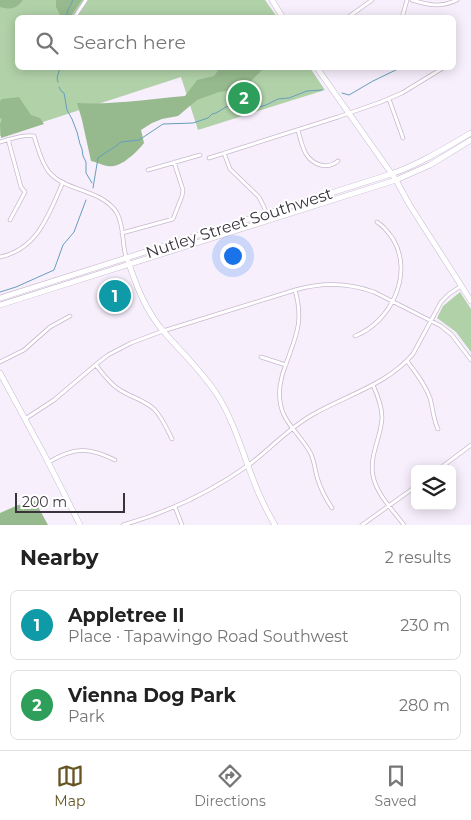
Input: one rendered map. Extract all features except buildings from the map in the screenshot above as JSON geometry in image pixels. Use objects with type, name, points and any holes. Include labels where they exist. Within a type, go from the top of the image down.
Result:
[{"type":"main road","points":[[272,0],[281,15]]},
{"type":"main road","points":[[318,70],[396,180],[409,204],[471,301]]},
{"type":"main road","name":"Nutley Street Southwest","points":[[0,305],[129,264],[392,174],[416,164],[471,132]]},
{"type":"main road","name":"Nutley Street Southwest","points":[[0,298],[127,258],[396,180],[430,165],[471,140]]},
{"type":"main road","points":[[127,258],[148,311],[163,332],[191,360],[218,396],[234,426],[259,494],[275,525]]},
{"type":"main road","points":[[0,374],[49,462],[80,525]]},
{"type":"street","points":[[76,15],[86,0]]},
{"type":"street","points":[[351,15],[372,0]]},
{"type":"street","points":[[403,15],[407,0]]},
{"type":"street","points":[[412,0],[435,6],[457,0]]},
{"type":"street","points":[[209,158],[349,114],[402,93],[440,70]]},
{"type":"street","points":[[388,99],[403,138]]},
{"type":"street","points":[[298,130],[304,150],[313,161],[326,167],[338,161]]},
{"type":"street","points":[[0,142],[8,139],[34,136],[47,170],[54,177],[109,204],[120,221],[123,245],[127,258]]},
{"type":"street","points":[[8,139],[21,187],[25,192],[10,220]]},
{"type":"street","points":[[224,153],[230,169],[259,197],[268,217]]},
{"type":"street","points":[[148,170],[200,155]]},
{"type":"street","points":[[122,233],[173,219],[183,190],[174,162]]},
{"type":"street","points":[[0,257],[11,255],[21,249],[41,230],[63,182]]},
{"type":"street","points":[[355,336],[374,325],[383,316],[392,301],[400,278],[400,257],[395,244],[385,227],[377,222]]},
{"type":"street","points":[[25,419],[54,400],[108,356],[125,346],[144,338],[315,285],[345,284],[364,288],[392,301],[441,326],[452,335],[471,360]]},
{"type":"street","points":[[123,525],[184,504],[210,490],[248,465],[292,429],[323,408],[373,385],[396,370],[413,354],[441,302],[461,286]]},
{"type":"street","points":[[295,290],[299,308],[299,323],[280,386],[280,400],[285,418],[310,453],[320,488],[332,508]]},
{"type":"street","points":[[0,362],[24,350],[50,327],[70,316]]},
{"type":"street","points":[[261,357],[286,365]]},
{"type":"street","points":[[407,361],[428,392],[434,421],[438,429]]},
{"type":"street","points":[[96,365],[115,386],[153,409],[162,420],[172,439]]},
{"type":"street","points":[[373,385],[380,403],[382,418],[373,456],[373,476],[378,489],[388,505],[404,525]]},
{"type":"street","points":[[444,465],[471,444]]},
{"type":"street","points":[[49,462],[66,453],[81,451],[96,452],[115,460]]},
{"type":"street","points":[[362,525],[411,490]]},
{"type":"street","points":[[175,507],[182,525]]},
{"type":"green space","points":[[0,0],[265,0],[276,15],[15,15],[15,70],[311,70],[325,90],[198,130],[181,77],[0,136]]},
{"type":"green space","points":[[0,0],[23,0],[16,7],[7,8],[0,7]]},
{"type":"green space","points":[[56,0],[82,0],[71,15],[60,15],[56,7]]},
{"type":"green space","points":[[218,70],[262,70],[243,89],[219,92],[197,100],[178,116],[162,119],[141,130],[144,143],[122,163],[105,166],[91,161],[77,103],[118,102],[185,96],[197,80],[214,76]]},
{"type":"green space","points":[[19,97],[31,115],[40,118],[44,124],[1,138],[0,124],[2,119],[0,118],[0,101],[2,99]]},
{"type":"green space","points":[[460,292],[471,309],[471,352],[456,332],[437,318],[443,306]]},
{"type":"green space","points":[[35,501],[48,525],[0,525],[0,513],[18,505]]},
{"type":"waterway","points":[[67,15],[73,0]]},
{"type":"waterway","points":[[58,82],[59,70]]},
{"type":"waterway","points":[[342,93],[349,95],[396,70]]},
{"type":"waterway","points":[[59,87],[64,93],[67,110],[77,132],[86,162],[86,173],[92,183]]},
{"type":"waterway","points":[[93,188],[98,158],[121,142],[139,140],[163,124],[193,123],[208,118],[212,114],[232,105],[259,107],[278,99],[289,98],[307,91],[322,90]]},
{"type":"waterway","points":[[0,292],[54,270],[63,245],[74,232],[86,200]]},
{"type":"place","name":"Vienna Dog Park","points":[[244,98]]},
{"type":"place","name":"Appletree II","points":[[115,296]]}]
